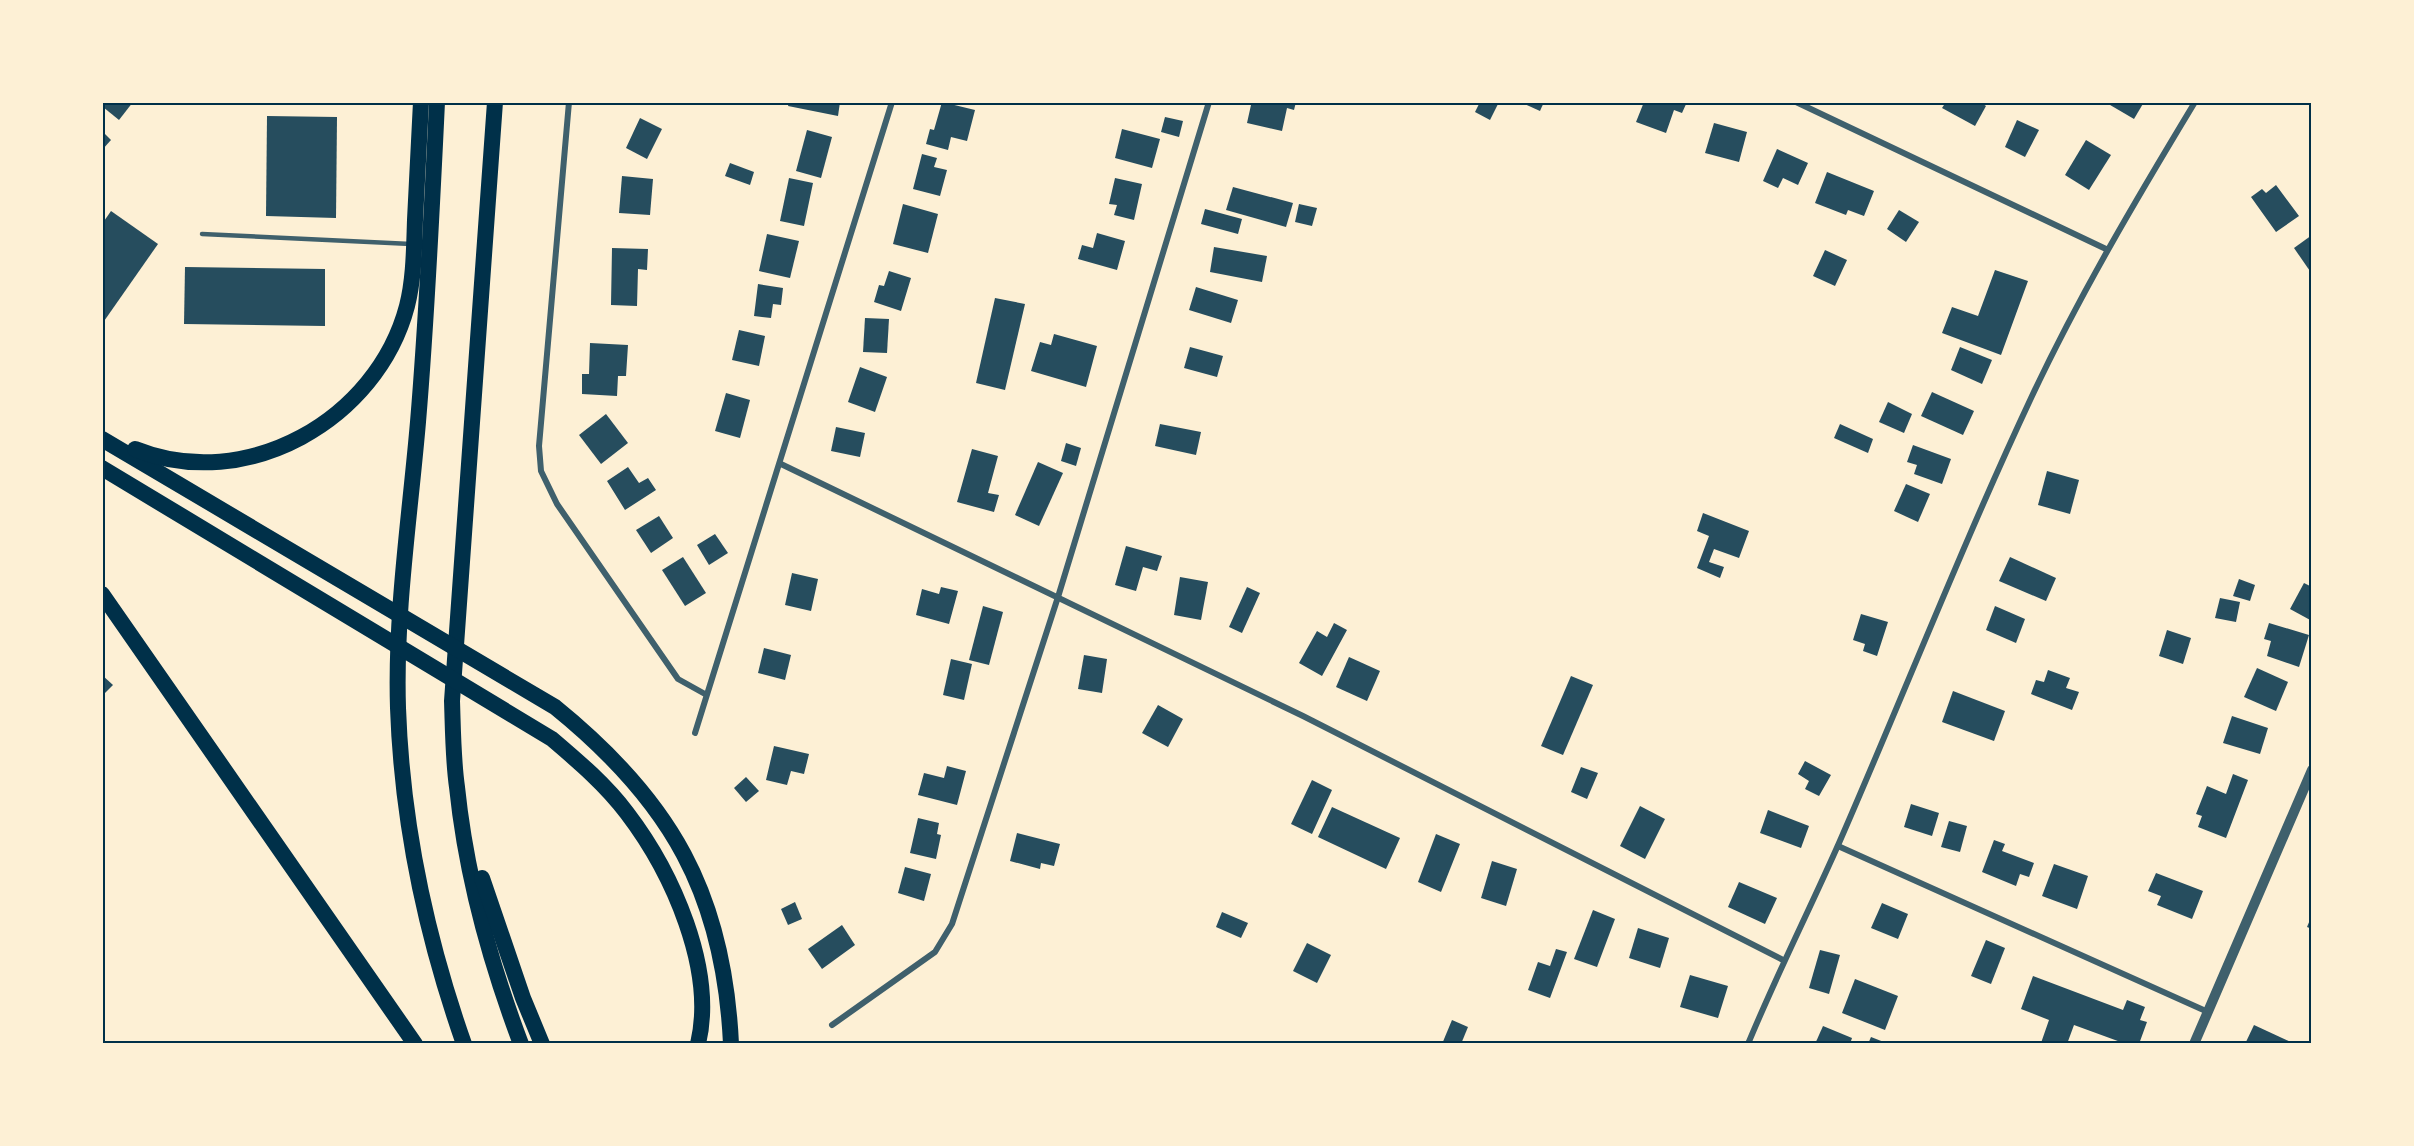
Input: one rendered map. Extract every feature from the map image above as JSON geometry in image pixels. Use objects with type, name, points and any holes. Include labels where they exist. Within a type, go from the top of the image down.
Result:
[{"type":"highway","points":[[102,438],[153,457],[188,462],[243,458],[269,452],[302,438],[335,417],[383,364],[398,334],[408,304],[414,244],[421,102]]},
{"type":"highway","points":[[437,102],[429,276],[404,563],[398,708],[403,778],[424,906],[444,987],[464,1044]]},
{"type":"highway","points":[[495,102],[481,334],[455,627],[452,701],[456,786],[461,820],[490,951],[521,1044]]},
{"type":"highway","points":[[102,438],[555,707],[622,768],[645,793],[676,838],[696,877],[719,946],[729,1001],[731,1044]]},
{"type":"highway","points":[[102,468],[552,739],[609,791],[628,813],[668,880],[684,921],[701,986],[703,1024],[698,1044]]},
{"type":"highway","points":[[102,594],[415,1044]]},
{"type":"highway","points":[[461,820],[522,998],[542,1044]]},
{"type":"street","points":[[569,102],[539,446],[541,471],[557,504],[678,679],[705,694]]},
{"type":"street","points":[[695,733],[705,694],[781,465],[892,102]]},
{"type":"street","points":[[832,1025],[935,951],[952,924],[1058,597],[1209,102]]},
{"type":"street","points":[[1796,102],[2106,249]]},
{"type":"street","points":[[1748,1044],[1783,960],[1838,846],[1962,552],[2033,394],[2106,249],[2195,102]]},
{"type":"street","points":[[781,465],[1303,716],[1783,960]]},
{"type":"street","points":[[2194,1044],[2312,770]]},
{"type":"street","points":[[1838,846],[2208,1012]]},
{"type":"lane","points":[[202,234],[414,244]]},
{"type":"building","points":[[107,102],[133,102],[119,120],[103,107]]},
{"type":"building","points":[[789,102],[840,102],[838,116],[788,106]]},
{"type":"building","points":[[942,102],[975,110],[967,141],[951,137],[948,150],[926,144],[930,129],[934,130]]},
{"type":"building","points":[[1247,102],[1296,102],[1294,110],[1287,108],[1282,131],[1247,123],[1251,105]]},
{"type":"building","points":[[1480,102],[1499,102],[1490,120],[1475,112]]},
{"type":"building","points":[[1520,102],[1544,102],[1540,111]]},
{"type":"building","points":[[1644,102],[1687,102],[1682,113],[1674,110],[1666,133],[1636,122]]},
{"type":"building","points":[[1946,102],[1980,102],[1986,106],[1975,126],[1942,108]]},
{"type":"building","points":[[2105,102],[2144,102],[2134,119]]},
{"type":"building","points":[[267,116],[337,117],[336,218],[266,216]]},
{"type":"building","points":[[1165,117],[1183,121],[1179,137],[1161,132]]},
{"type":"building","points":[[640,118],[662,129],[647,159],[626,148]]},
{"type":"building","points":[[2017,120],[2039,130],[2025,157],[2005,147]]},
{"type":"building","points":[[1714,123],[1747,132],[1739,162],[1705,153]]},
{"type":"building","points":[[1122,129],[1160,139],[1152,168],[1115,158]]},
{"type":"building","points":[[807,130],[832,137],[821,178],[796,171]]},
{"type":"building","points":[[102,131],[111,140],[102,150]]},
{"type":"building","points":[[2086,140],[2111,155],[2089,190],[2065,175]]},
{"type":"building","points":[[1777,149],[1808,163],[1798,185],[1783,178],[1778,188],[1763,181]]},
{"type":"building","points":[[922,154],[937,158],[934,167],[947,170],[940,196],[913,189]]},
{"type":"building","points":[[730,163],[754,172],[750,185],[725,176]]},
{"type":"building","points":[[1827,172],[1874,191],[1864,216],[1848,210],[1846,215],[1815,203]]},
{"type":"building","points":[[622,176],[653,179],[650,215],[619,213]]},
{"type":"building","points":[[789,178],[813,183],[804,226],[780,221]]},
{"type":"building","points":[[1115,178],[1142,184],[1134,220],[1114,215],[1117,205],[1109,204]]},
{"type":"building","points":[[2276,185],[2299,216],[2276,232],[2251,197],[2262,189],[2266,193]]},
{"type":"building","points":[[1233,187],[1293,203],[1286,227],[1226,210]]},
{"type":"building","points":[[903,204],[938,214],[928,253],[893,244]]},
{"type":"building","points":[[1299,204],[1317,208],[1312,226],[1295,222]]},
{"type":"building","points":[[1205,209],[1242,219],[1238,234],[1201,224]]},
{"type":"building","points":[[1899,210],[1919,222],[1906,242],[1887,229]]},
{"type":"building","points":[[111,211],[158,244],[102,324],[102,224]]},
{"type":"building","points":[[1097,233],[1125,241],[1117,270],[1078,259],[1082,245],[1093,248]]},
{"type":"building","points":[[767,234],[799,241],[790,278],[759,271]]},
{"type":"building","points":[[2312,235],[2312,274],[2294,248]]},
{"type":"building","points":[[1214,247],[1267,256],[1262,282],[1210,272]]},
{"type":"building","points":[[612,248],[648,249],[647,270],[638,269],[637,306],[611,305]]},
{"type":"building","points":[[1825,250],[1847,260],[1835,286],[1813,276]]},
{"type":"building","points":[[185,267],[325,269],[325,326],[184,324]]},
{"type":"building","points":[[1995,270],[2028,281],[2001,355],[1942,333],[1952,307],[1978,316]]},
{"type":"building","points":[[889,271],[911,278],[901,311],[874,302],[879,285],[884,286]]},
{"type":"building","points":[[758,284],[783,288],[781,305],[773,304],[771,318],[754,316]]},
{"type":"building","points":[[1196,287],[1238,300],[1231,323],[1189,310]]},
{"type":"building","points":[[995,298],[1025,304],[1005,390],[976,383]]},
{"type":"building","points":[[865,318],[889,319],[887,353],[863,352]]},
{"type":"building","points":[[739,330],[765,336],[759,366],[732,360]]},
{"type":"building","points":[[1054,334],[1097,346],[1086,387],[1031,371],[1040,342],[1051,345]]},
{"type":"building","points":[[590,343],[628,345],[626,376],[618,376],[617,396],[582,394],[582,374],[589,374]]},
{"type":"building","points":[[1190,347],[1223,356],[1217,377],[1184,368]]},
{"type":"building","points":[[1960,347],[1992,360],[1982,384],[1951,370]]},
{"type":"building","points":[[860,367],[887,377],[875,412],[848,402]]},
{"type":"building","points":[[1932,392],[1974,411],[1963,435],[1921,416]]},
{"type":"building","points":[[726,393],[750,400],[740,438],[715,431]]},
{"type":"building","points":[[1888,402],[1912,414],[1904,433],[1879,422]]},
{"type":"building","points":[[606,414],[628,443],[601,464],[579,435]]},
{"type":"building","points":[[1160,424],[1201,432],[1196,455],[1155,446]]},
{"type":"building","points":[[1840,424],[1873,439],[1868,453],[1834,438]]},
{"type":"building","points":[[836,427],[865,433],[860,457],[831,451]]},
{"type":"building","points":[[1066,443],[1081,448],[1076,466],[1061,461]]},
{"type":"building","points":[[1913,445],[1951,459],[1942,484],[1914,474],[1917,465],[1907,462]]},
{"type":"building","points":[[972,449],[998,456],[988,493],[999,495],[994,512],[957,502]]},
{"type":"building","points":[[1038,462],[1063,473],[1039,526],[1015,515]]},
{"type":"building","points":[[628,467],[639,483],[648,478],[656,490],[625,510],[607,481]]},
{"type":"building","points":[[2047,471],[2079,480],[2070,514],[2038,505]]},
{"type":"building","points":[[1906,484],[1930,494],[1918,522],[1894,511]]},
{"type":"building","points":[[1703,513],[1749,531],[1739,558],[1714,549],[1709,562],[1724,567],[1720,578],[1697,568],[1709,536],[1697,531]]},
{"type":"building","points":[[659,516],[673,538],[651,553],[636,530]]},
{"type":"building","points":[[715,534],[728,553],[709,565],[697,545]]},
{"type":"building","points":[[1126,546],[1162,556],[1157,571],[1143,567],[1136,591],[1115,585]]},
{"type":"building","points":[[683,557],[706,593],[685,606],[662,570]]},
{"type":"building","points":[[2010,557],[2056,578],[2046,601],[1999,581]]},
{"type":"building","points":[[792,573],[818,579],[811,611],[785,605]]},
{"type":"building","points":[[1180,577],[1208,582],[1201,620],[1174,615]]},
{"type":"building","points":[[2239,579],[2255,585],[2250,601],[2233,596]]},
{"type":"building","points":[[2304,583],[2312,587],[2312,621],[2290,609]]},
{"type":"building","points":[[941,587],[958,591],[949,624],[916,615],[922,589],[939,594]]},
{"type":"building","points":[[1247,587],[1260,593],[1242,633],[1229,627]]},
{"type":"building","points":[[2220,598],[2240,602],[2236,622],[2215,618]]},
{"type":"building","points":[[983,606],[1003,612],[989,665],[969,660]]},
{"type":"building","points":[[1995,606],[2025,619],[2016,643],[1986,630]]},
{"type":"building","points":[[1861,614],[1888,622],[1877,656],[1863,651],[1865,644],[1853,640]]},
{"type":"building","points":[[1334,623],[1347,630],[1322,676],[1299,663],[1317,631],[1327,637]]},
{"type":"building","points":[[2269,623],[2309,635],[2299,667],[2267,656],[2271,641],[2264,639]]},
{"type":"building","points":[[2167,630],[2191,638],[2183,664],[2159,656]]},
{"type":"building","points":[[764,648],[791,655],[785,680],[758,673]]},
{"type":"building","points":[[1084,655],[1107,659],[1102,693],[1078,689]]},
{"type":"building","points":[[1349,657],[1380,671],[1367,701],[1336,687]]},
{"type":"building","points":[[951,659],[972,664],[964,700],[943,695]]},
{"type":"building","points":[[2257,668],[2288,682],[2276,711],[2244,697]]},
{"type":"building","points":[[2048,670],[2070,678],[2066,688],[2079,692],[2072,710],[2031,694],[2036,680],[2044,682]]},
{"type":"building","points":[[102,675],[113,685],[102,696]]},
{"type":"building","points":[[1571,676],[1593,685],[1563,755],[1541,746]]},
{"type":"building","points":[[1953,691],[2005,711],[1994,741],[1942,722]]},
{"type":"building","points":[[1158,705],[1183,719],[1168,747],[1142,733]]},
{"type":"building","points":[[2232,716],[2268,728],[2260,754],[2223,743]]},
{"type":"building","points":[[774,746],[809,754],[804,774],[791,771],[787,785],[766,780]]},
{"type":"building","points":[[1805,761],[1831,775],[1819,796],[1805,789],[1809,781],[1798,774]]},
{"type":"building","points":[[947,766],[966,771],[957,805],[918,795],[924,773],[944,778]]},
{"type":"building","points":[[1581,767],[1598,773],[1587,799],[1571,792]]},
{"type":"building","points":[[2233,774],[2248,780],[2226,838],[2198,827],[2202,816],[2196,814],[2207,786],[2226,794]]},
{"type":"building","points":[[746,777],[759,791],[746,802],[734,788]]},
{"type":"building","points":[[1312,780],[1332,790],[1312,834],[1291,824]]},
{"type":"building","points":[[1911,804],[1939,813],[1932,836],[1904,827]]},
{"type":"building","points":[[1640,806],[1665,819],[1645,859],[1620,846]]},
{"type":"building","points":[[1332,807],[1400,838],[1386,869],[1318,837]]},
{"type":"building","points":[[1768,810],[1809,826],[1801,848],[1760,833]]},
{"type":"building","points":[[918,818],[939,823],[937,834],[941,835],[936,859],[910,853]]},
{"type":"building","points":[[1949,821],[1967,826],[1960,852],[1941,847]]},
{"type":"building","points":[[1017,833],[1060,844],[1054,866],[1041,863],[1040,869],[1010,861]]},
{"type":"building","points":[[1436,834],[1460,844],[1441,892],[1418,882]]},
{"type":"building","points":[[1994,840],[2005,844],[2002,851],[2034,863],[2029,877],[2020,874],[2016,886],[1982,872]]},
{"type":"building","points":[[1492,861],[1517,869],[1506,906],[1481,898]]},
{"type":"building","points":[[2054,864],[2088,876],[2077,909],[2042,896]]},
{"type":"building","points":[[905,867],[931,874],[924,901],[898,893]]},
{"type":"building","points":[[2156,873],[2203,891],[2192,919],[2157,905],[2161,896],[2148,891]]},
{"type":"building","points":[[1739,882],[1777,898],[1765,924],[1728,907]]},
{"type":"building","points":[[795,902],[802,919],[788,925],[781,909]]},
{"type":"building","points":[[1882,903],[1908,914],[1898,939],[1871,928]]},
{"type":"building","points":[[1593,910],[1615,919],[1597,967],[1574,959]]},
{"type":"building","points":[[1222,912],[1248,923],[1241,938],[1216,927]]},
{"type":"building","points":[[2312,915],[2312,929],[2307,927]]},
{"type":"building","points":[[842,925],[855,945],[822,969],[808,949]]},
{"type":"building","points":[[1638,928],[1669,938],[1660,968],[1629,958]]},
{"type":"building","points":[[1986,940],[2005,948],[1991,984],[1971,976]]},
{"type":"building","points":[[1307,943],[1331,955],[1317,983],[1293,971]]},
{"type":"building","points":[[1556,949],[1567,952],[1550,998],[1528,990],[1538,962],[1550,966]]},
{"type":"building","points":[[1820,950],[1840,955],[1829,994],[1809,988]]},
{"type":"building","points":[[1690,975],[1728,986],[1718,1018],[1680,1007]]},
{"type":"building","points":[[2033,976],[2123,1010],[2127,1000],[2145,1007],[2140,1020],[2147,1022],[2139,1044],[2126,1044],[2074,1025],[2067,1044],[2041,1043],[2049,1020],[2021,1009]]},
{"type":"building","points":[[1855,979],[1898,996],[1885,1030],[1842,1013]]},
{"type":"building","points":[[1452,1020],[1468,1027],[1461,1044],[1442,1044]]},
{"type":"building","points":[[2254,1025],[2295,1044],[2245,1044]]},
{"type":"building","points":[[1823,1026],[1852,1038],[1850,1044],[1815,1044]]},
{"type":"building","points":[[1871,1037],[1889,1044],[1868,1044]]}]
